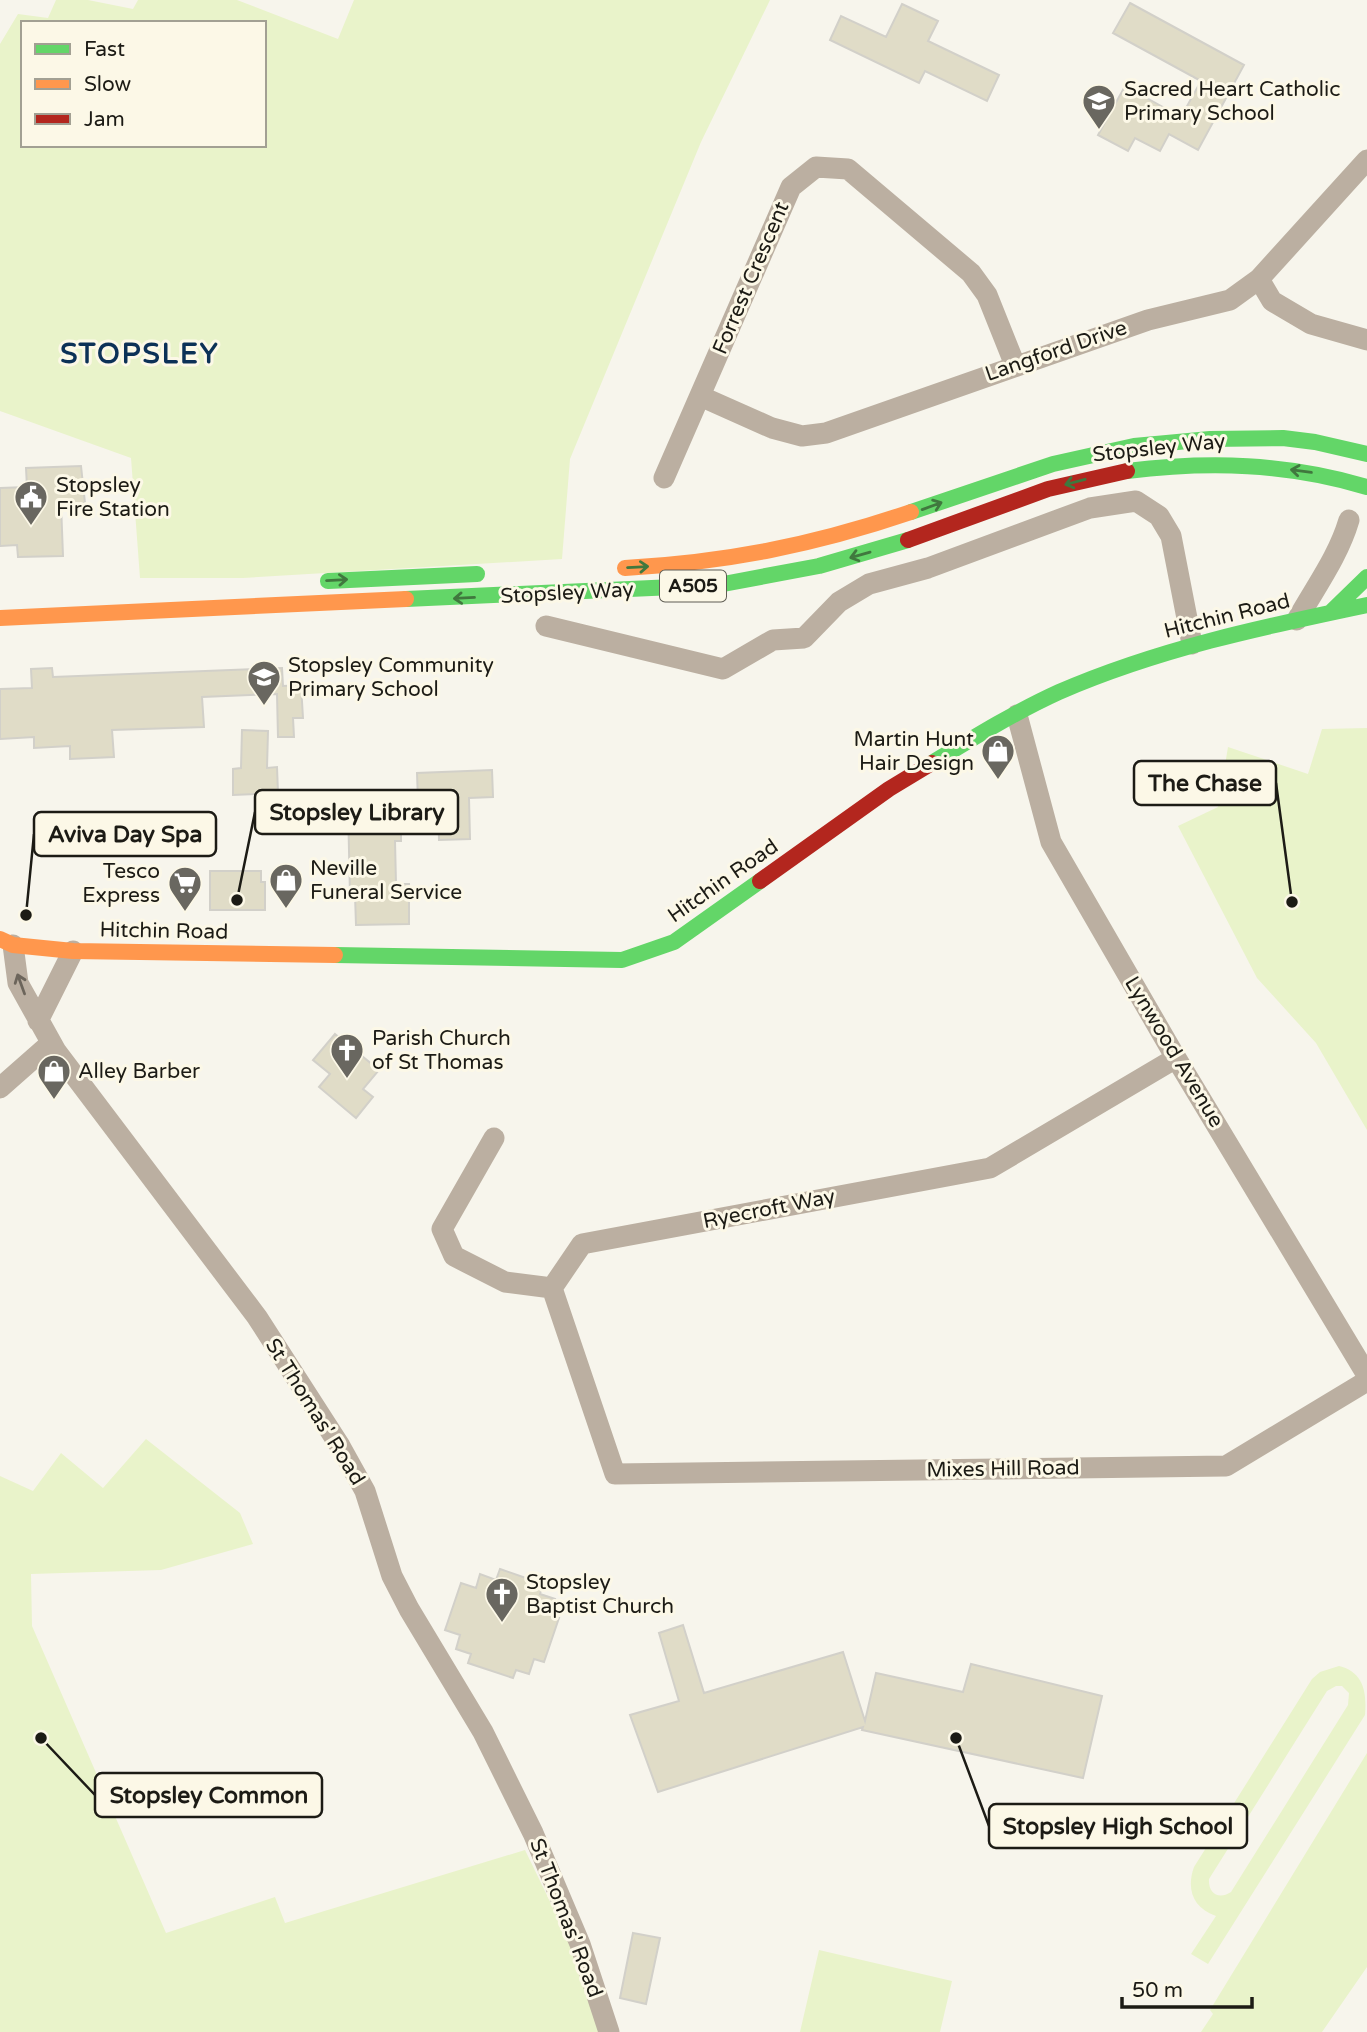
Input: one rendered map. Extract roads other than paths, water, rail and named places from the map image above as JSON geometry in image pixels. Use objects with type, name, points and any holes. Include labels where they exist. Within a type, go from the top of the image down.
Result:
[{"type":"main road","name":"Stopsley Way","points":[[607,568],[720,560],[812,543],[894,519],[1023,473],[1088,455],[1139,446],[1286,438],[1367,454]]},
{"type":"main road","name":"Stopsley Way","points":[[0,618],[718,585],[790,572],[877,550],[1050,489],[1102,475],[1184,466],[1237,465],[1285,469],[1321,474],[1367,487]]},
{"type":"main road","name":"Stopsley Way","points":[[305,582],[497,573]]},
{"type":"main road","points":[[1331,612],[1367,577]]},
{"type":"main road","name":"Hitchin Road","points":[[6,942],[73,951],[622,960],[674,942],[888,789],[1057,693],[1136,662],[1192,644],[1367,605]]},
{"type":"street","name":"Langford Drive","points":[[700,396],[772,428],[802,436],[826,433],[1147,320],[1230,300],[1259,279],[1367,160]]},
{"type":"street","name":"Forrest Crescent","points":[[664,478],[791,187],[816,167],[848,169],[971,273],[987,295],[1015,365]]},
{"type":"street","points":[[1259,279],[1272,300],[1311,324],[1367,340]]},
{"type":"street","name":"Stopsley Way","points":[[546,626],[723,668],[773,640],[804,638],[839,602],[869,584],[928,568],[1090,508],[1136,501],[1159,516],[1171,536],[1192,644]]},
{"type":"street","points":[[1297,620],[1333,562],[1349,520]]},
{"type":"street","name":"Lynwood Avenue","points":[[1017,715],[1051,842],[1176,1058],[1367,1375]]},
{"type":"street","name":"St Thomas' Road","points":[[6,942],[18,983],[51,1043],[250,1308],[340,1446],[365,1491],[392,1576],[482,1732],[533,1833],[580,1944],[609,2032]]},
{"type":"street","points":[[38,1021],[73,951]]},
{"type":"street","points":[[0,1088],[51,1043]]},
{"type":"street","name":"Ryecroft Way","points":[[551,1288],[582,1244],[990,1168],[1176,1058]]},
{"type":"street","points":[[494,1138],[442,1228],[454,1256],[505,1282],[551,1288]]},
{"type":"street","name":"Mixes Hill Road","points":[[551,1288],[615,1474],[1226,1466],[1367,1381]]},
{"type":"place","name":"Sacred Heart Catholic Primary School","points":[[1099,131]]},
{"type":"place","name":"Stopsley Fire Station","points":[[31,527]]},
{"type":"place","name":"Stopsley Community Primary School","points":[[264,707]]},
{"type":"place","name":"Martin Hunt Hair Design","points":[[998,781]]},
{"type":"place","name":"Stopsley Library","points":[[237,900]]},
{"type":"place","name":"The Chase","points":[[1292,902]]},
{"type":"place","name":"Neville Funeral Service","points":[[286,910]]},
{"type":"place","name":"Tesco Express","points":[[185,913]]},
{"type":"place","name":"Aviva Day Spa","points":[[26,915]]},
{"type":"place","name":"Parish Church of St Thomas","points":[[347,1080]]},
{"type":"place","name":"Alley Barber","points":[[54,1101]]},
{"type":"place","name":"Stopsley Baptist Church","points":[[502,1624]]},
{"type":"place","name":"Stopsley Common","points":[[41,1738]]},
{"type":"place","name":"Stopsley High School","points":[[956,1738]]},
{"type":"district","name":"STOPSLEY","points":[[140,354]]}]
